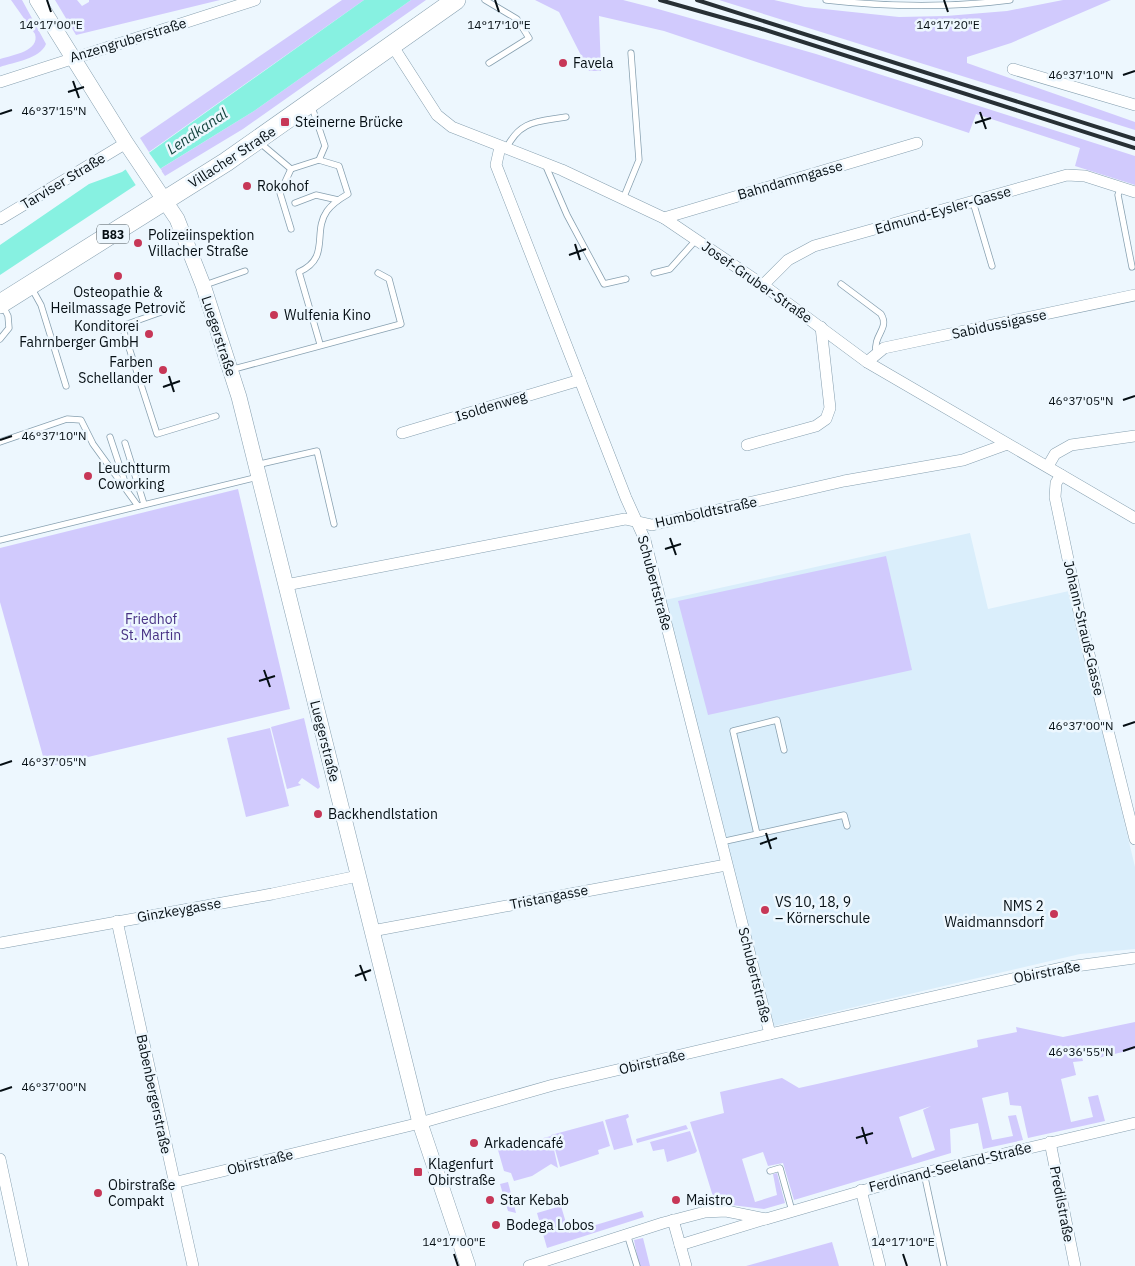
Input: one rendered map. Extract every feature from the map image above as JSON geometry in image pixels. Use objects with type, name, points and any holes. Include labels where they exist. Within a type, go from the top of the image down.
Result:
[{"type":"main road","name":"Villacher Straße","points":[[1,303],[30,285],[160,193],[257,141],[456,0]]},
{"type":"street","name":"Luegerstraße","points":[[37,0],[128,146],[182,228],[203,286],[230,370],[257,471],[420,1123],[468,1266]]},
{"type":"street","name":"Anzengruberstraße","points":[[0,82],[73,57],[256,0]]},
{"type":"street","name":"Josef-Gruber-Straße","points":[[392,45],[437,115],[452,127],[545,164],[664,218],[821,326],[867,362],[1135,518]]},
{"type":"street","points":[[1013,69],[1135,105]]},
{"type":"street","name":"Bahndammgasse","points":[[664,218],[917,143]]},
{"type":"street","name":"Tarviser Straße","points":[[0,219],[128,146]]},
{"type":"street","name":"Schubertstraße","points":[[503,148],[496,165],[650,559],[770,1034]]},
{"type":"street","name":"Edmund-Eysler-Gasse","points":[[763,285],[788,260],[814,246],[1067,175],[1085,176],[1135,192]]},
{"type":"street","name":"Sabidussigasse","points":[[867,362],[884,348],[1135,295]]},
{"type":"street","points":[[747,445],[816,426],[826,419],[830,408],[821,326]]},
{"type":"street","name":"Isoldenweg","points":[[402,433],[580,380]]},
{"type":"street","points":[[1048,466],[1055,454],[1071,445],[1135,436]]},
{"type":"street","name":"Humboldtstraße","points":[[286,585],[625,519],[652,525],[844,481],[963,460],[1007,444]]},
{"type":"street","name":"Johann-Strauß-Gasse","points":[[1061,475],[1056,483],[1055,497],[1082,626],[1135,840]]},
{"type":"street","name":"Tristangasse","points":[[372,930],[726,865]]},
{"type":"street","name":"Ginzkeygasse","points":[[0,943],[272,894],[358,876]]},
{"type":"street","name":"Babenbergerstraße","points":[[117,922],[173,1183],[193,1266]]},
{"type":"street","name":"Obirstraße","points":[[173,1183],[420,1123],[553,1085],[770,1034],[1061,968],[1135,958]]},
{"type":"street","name":"Ferdinand-Seeland-Straße","points":[[680,1245],[861,1190],[1135,1122]]},
{"type":"street","name":"Predilstraße","points":[[1050,1142],[1075,1266]]},
{"type":"street","points":[[0,1159],[23,1266]]},
{"type":"street","points":[[861,1190],[880,1266]]},
{"type":"street","name":"Ferdinand-Seeland-Straße","points":[[536,1265],[673,1220],[718,1211],[766,1219]]},
{"type":"street","points":[[673,1220],[686,1266]]},
{"type":"lane","points":[[485,0],[517,19],[529,38],[489,64]]},
{"type":"lane","points":[[826,0],[876,6],[980,4],[1010,0]]},
{"type":"lane","points":[[622,199],[639,160],[631,53]]},
{"type":"lane","points":[[311,104],[325,146],[319,160]]},
{"type":"lane","points":[[503,148],[513,134],[529,124],[566,117]]},
{"type":"lane","points":[[257,141],[291,169]]},
{"type":"lane","points":[[291,228],[280,193],[291,169],[319,160],[339,166],[348,194],[338,200],[327,211],[321,224],[321,249],[314,261],[299,272],[320,344]]},
{"type":"lane","points":[[545,164],[567,215],[604,284],[626,279]]},
{"type":"lane","points":[[1121,187],[1118,195],[1132,267]]},
{"type":"lane","points":[[295,203],[316,195],[338,200]]},
{"type":"lane","points":[[973,202],[992,266]]},
{"type":"lane","points":[[654,272],[670,268],[696,240]]},
{"type":"lane","points":[[203,286],[244,271]]},
{"type":"lane","points":[[230,370],[320,344],[401,324],[389,279],[378,273]]},
{"type":"lane","points":[[841,284],[881,314],[884,319],[884,326],[876,338],[876,353]]},
{"type":"lane","points":[[30,285],[41,305],[66,386]]},
{"type":"lane","points":[[0,339],[9,328],[8,316],[1,303]]},
{"type":"lane","points":[[178,306],[122,326],[157,434],[216,416]]},
{"type":"lane","points":[[0,442],[67,419],[81,420],[93,444],[128,492],[141,505]]},
{"type":"lane","points":[[110,437],[128,492]]},
{"type":"lane","points":[[126,443],[141,505]]},
{"type":"lane","points":[[0,540],[141,505],[257,471],[317,451],[334,524]]},
{"type":"lane","points":[[757,834],[733,731],[777,720],[784,750]]},
{"type":"lane","points":[[721,842],[844,814],[847,826]]},
{"type":"lane","points":[[770,1171],[780,1168],[792,1211]]},
{"type":"lane","points":[[924,1173],[944,1266]]},
{"type":"lane","points":[[627,1234],[637,1266]]},
{"type":"shaded area","points":[[970,533],[988,609],[1069,591],[1135,867],[1135,949],[1080,954],[774,1026],[665,600]]},
{"type":"green space","points":[[11,0],[22,0],[46,44],[43,49],[32,57],[0,67],[0,59],[18,54],[30,48],[35,40],[35,34]]},
{"type":"green space","points":[[55,0],[77,0],[82,6],[89,2],[89,0],[220,0],[76,35]]},
{"type":"green space","points":[[342,0],[364,0],[149,152],[140,138]]},
{"type":"green space","points":[[411,0],[426,0],[243,129],[165,176],[160,169],[254,111]]},
{"type":"green space","points":[[535,0],[623,0],[816,54],[1135,156],[1135,185],[1075,166],[1080,148],[976,114],[969,133],[664,31],[599,16],[601,71],[589,71],[559,12]]},
{"type":"green space","points":[[719,0],[774,0],[805,7],[899,17],[946,16],[1007,11],[1063,0],[1111,0],[1011,43],[967,57],[967,63],[1135,122],[1135,130]]},
{"type":"green space","name":"Friedhof St. Martin","points":[[238,489],[290,709],[46,767],[0,602],[0,548]]},
{"type":"green space","points":[[886,556],[912,670],[708,715],[678,601]]},
{"type":"green space","points":[[304,718],[320,787],[318,789],[302,778],[298,783],[301,785],[287,789],[271,727]]},
{"type":"green space","points":[[270,728],[289,806],[246,817],[227,738]]},
{"type":"green space","points":[[1135,1022],[1135,1049],[1098,1058],[1095,1048],[1080,1050],[1083,1061],[1073,1062],[1076,1075],[1061,1079],[1071,1122],[1093,1117],[1088,1097],[1098,1095],[1105,1121],[1028,1138],[1021,1106],[1010,1105],[1008,1092],[982,1098],[992,1140],[1013,1136],[1008,1116],[1016,1115],[1023,1140],[983,1149],[978,1123],[950,1129],[951,1153],[794,1200],[783,1163],[768,1166],[763,1152],[742,1159],[755,1202],[777,1195],[773,1174],[777,1173],[785,1203],[764,1209],[715,1203],[690,1122],[724,1113],[720,1092],[782,1078],[799,1088],[978,1047],[977,1040],[1017,1032],[1016,1027],[1063,1037]],"holes":[[[931,1106],[923,1110],[935,1150],[912,1158],[899,1117]]]},
{"type":"green space","points":[[628,1114],[629,1117],[626,1119],[633,1145],[614,1150],[605,1120]]},
{"type":"green space","points":[[603,1121],[610,1146],[598,1150],[599,1154],[560,1167],[551,1135]]},
{"type":"green space","points":[[686,1125],[688,1129],[637,1143],[636,1139]]},
{"type":"green space","points":[[690,1131],[697,1151],[695,1153],[667,1162],[664,1149],[653,1151],[650,1142]]},
{"type":"green space","points":[[551,1136],[558,1168],[551,1164],[532,1176],[514,1181],[511,1173],[504,1171],[498,1150]]},
{"type":"green space","points":[[508,1182],[516,1213],[508,1211],[500,1184]]},
{"type":"green space","points":[[561,1206],[569,1233],[642,1211],[644,1217],[547,1248],[537,1213]]},
{"type":"green space","points":[[643,1238],[650,1266],[639,1266],[634,1240]]},
{"type":"green space","points":[[832,1242],[839,1266],[746,1266]]},
{"type":"water","name":"Lendkanal","points":[[364,0],[411,0],[254,111],[163,167],[0,275],[0,245],[89,184],[122,172]]},
{"type":"pier","points":[[147,150],[162,171],[137,187],[124,167]]},
{"type":"railway","points":[[660,0],[759,28],[1135,148]]},
{"type":"railway","points":[[697,0],[1135,139]]},
{"type":"place","name":"Favela","points":[[563,63]]},
{"type":"place","name":"Steinerne Brücke","points":[[285,122]]},
{"type":"place","name":"Rokohof","points":[[247,186]]},
{"type":"place","name":"Polizeiinspektion Villacher Straße","points":[[138,243]]},
{"type":"place","name":"Osteopathie & Heilmassage Petrovič","points":[[118,276]]},
{"type":"place","name":"Wulfenia Kino","points":[[274,315]]},
{"type":"place","name":"Konditorei Fahrnberger GmbH","points":[[149,334]]},
{"type":"place","name":"Farben Schellander","points":[[163,370]]},
{"type":"place","name":"Leuchtturm Coworking","points":[[88,476]]},
{"type":"place","name":"Backhendlstation","points":[[318,814]]},
{"type":"place","name":"VS 10, 18, 9 – Körnerschule","points":[[765,910]]},
{"type":"place","name":"NMS 2 Waidmannsdorf","points":[[1054,914]]},
{"type":"place","name":"Arkadencafé","points":[[474,1143]]},
{"type":"place","name":"Klagenfurt Obirstraße","points":[[418,1172]]},
{"type":"place","name":"Obirstraße Compakt","points":[[98,1193]]},
{"type":"place","name":"Star Kebab","points":[[490,1200]]},
{"type":"place","name":"Maistro","points":[[676,1200]]},
{"type":"place","name":"Bodega Lobos","points":[[496,1225]]}]
